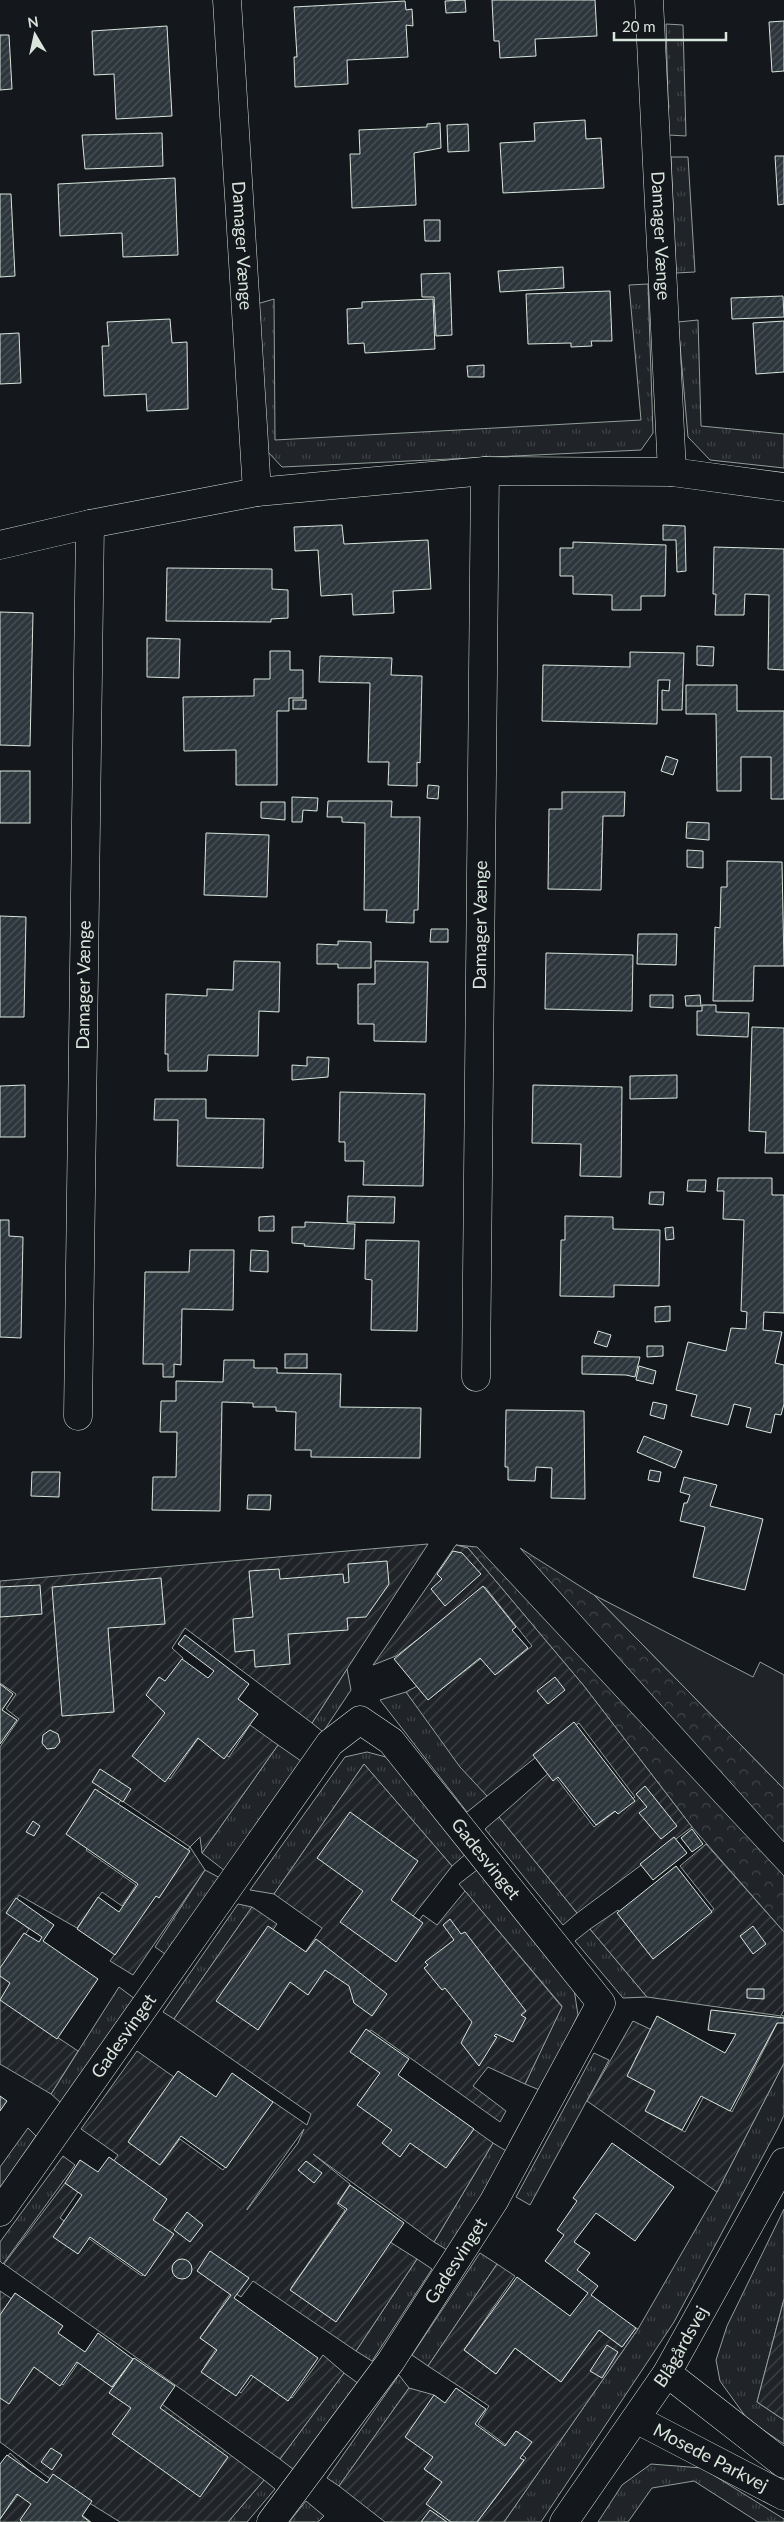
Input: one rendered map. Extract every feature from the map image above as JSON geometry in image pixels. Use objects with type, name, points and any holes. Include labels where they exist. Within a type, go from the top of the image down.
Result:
[{"type":"street","name":"Damager Vænge","points":[[227,0],[257,492]]},
{"type":"street","name":"Damager Vænge","points":[[649,0],[672,472]]},
{"type":"street","name":"Damager Vænge","points":[[476,1377],[484,471]]},
{"type":"street","points":[[0,545],[90,524],[257,492],[484,471],[672,472],[784,487]]},
{"type":"street","name":"Damager Vænge","points":[[78,1416],[90,524]]},
{"type":"street","name":"Gadesvinget","points":[[0,2212],[330,1743],[360,1720],[391,1741],[601,2003],[494,2201],[391,2361],[272,2522]]},
{"type":"street","name":"Blågårdsvej","points":[[564,2522],[667,2373],[784,2162]]},
{"type":"street","name":"Mosede Parkvej","points":[[667,2373],[784,2464]]},
{"type":"street","name":"Mosede Parkvej","points":[[636,2419],[784,2496]]},
{"type":"green space","points":[[666,24],[683,25],[686,136],[669,135]]},
{"type":"green space","points":[[671,157],[688,157],[695,272],[676,273]]},
{"type":"green space","points":[[648,284],[653,433],[641,450],[282,467],[267,451],[257,304],[274,299],[275,440],[641,420],[629,285]]},
{"type":"green space","points":[[698,320],[701,426],[784,434],[784,468],[710,460],[688,437],[678,322]]},
{"type":"green space","points":[[428,1544],[312,1723],[185,1628],[172,1648],[183,1658],[153,1701],[167,1712],[137,1757],[170,1779],[199,1737],[229,1757],[250,1725],[278,1745],[202,1853],[200,1837],[190,1847],[121,1800],[86,1850],[136,1885],[122,1906],[102,1892],[77,1928],[19,1895],[9,1913],[29,1929],[0,1969],[0,1747],[19,1719],[6,1709],[16,1694],[0,1683],[0,1581]]},
{"type":"green space","points":[[456,1545],[477,1547],[784,1876],[784,1932],[692,1827],[584,1686],[468,1548]]},
{"type":"green space","points":[[456,1545],[468,1548],[584,1686],[692,1827],[577,1913],[499,1817],[551,1771],[594,1827],[635,1797],[579,1723],[487,1796],[460,1767],[406,1692],[419,1685],[430,1698],[483,1657],[497,1674],[532,1646],[485,1587],[396,1656],[373,1665]]},
{"type":"green space","points":[[520,1548],[594,1595],[784,1789],[784,1842]]},
{"type":"green space","points":[[594,1595],[753,1677],[760,1662],[784,1675],[784,1789]]},
{"type":"green space","points":[[347,1669],[351,1690],[323,1732],[312,1723]]},
{"type":"green space","points":[[406,1692],[487,1796],[467,1812],[380,1700]]},
{"type":"green space","points":[[278,1745],[301,1761],[225,1871],[202,1853]]},
{"type":"green space","points":[[367,1752],[386,1757],[468,1852],[452,1866],[364,1764],[274,1894],[250,1890],[345,1757]]},
{"type":"green space","points":[[364,1764],[452,1866],[410,1920],[374,1887],[398,1949],[423,1915],[437,1925],[465,1891],[562,2007],[525,2084],[488,2067],[473,2086],[506,2111],[500,2122],[371,2030],[354,2053],[382,2071],[449,2163],[472,2128],[493,2143],[434,2242],[313,2154],[350,2184],[337,2204],[345,2210],[291,2288],[390,2242],[417,2259],[356,2351],[253,2281],[241,2297],[232,2291],[200,2338],[216,2349],[204,2367],[241,2393],[256,2373],[292,2398],[323,2355],[344,2373],[280,2459],[4,2264],[65,2183],[78,2192],[60,2218],[142,2276],[172,2235],[98,2183],[118,2155],[81,2129],[137,2051],[174,2077],[129,2140],[162,2163],[180,2139],[223,2170],[272,2101],[307,2125],[311,2114],[174,2019],[252,1907],[277,1924],[225,1999],[291,1972],[327,1966],[306,1951],[322,1928],[274,1894]],"holes":[[[304,2129],[298,2143],[247,2210]]]},
{"type":"green space","points":[[499,1817],[577,1913],[563,1925],[485,1829]]},
{"type":"green space","points":[[706,1844],[784,1932],[784,2010],[781,2015],[784,2016],[784,2063],[717,2192],[587,2101],[633,2021],[652,2030],[635,2059],[666,2079],[649,2113],[685,2132],[704,2096],[732,2112],[781,2016],[647,1997],[590,1929],[618,1910],[655,1956],[714,1909],[680,1866]]},
{"type":"green space","points":[[190,1847],[205,1870],[133,1975],[110,1961]]},
{"type":"green space","points":[[205,1870],[220,1878],[168,1956],[155,1947]]},
{"type":"green space","points":[[477,1870],[574,1989],[578,2015],[542,2091],[525,2084],[562,2006],[459,1884]]},
{"type":"green space","points":[[238,1904],[252,1907],[174,2019],[163,2012]]},
{"type":"green space","points":[[590,1929],[647,1997],[623,1998],[575,1941]]},
{"type":"green space","points":[[0,1973],[12,1982],[57,2037],[78,2051],[51,2094],[0,2064]]},
{"type":"green space","points":[[119,1987],[135,1999],[61,2103],[51,2094]]},
{"type":"green space","points":[[594,2053],[609,2060],[530,2205],[516,2197]]},
{"type":"green space","points":[[784,2063],[784,2115],[674,2322],[541,2522],[504,2522],[638,2329],[717,2192]]},
{"type":"green space","points":[[28,2128],[36,2136],[0,2190],[0,2167]]},
{"type":"green space","points":[[493,2143],[508,2152],[449,2251],[434,2242]]},
{"type":"green space","points":[[63,2156],[75,2165],[3,2264],[0,2261],[0,2242]]},
{"type":"green space","points":[[784,2209],[784,2299],[757,2402],[784,2420],[784,2444],[748,2420],[720,2381],[716,2360],[727,2326]]},
{"type":"green space","points":[[480,2253],[497,2264],[428,2366],[412,2355]]},
{"type":"green space","points":[[417,2259],[432,2269],[372,2361],[356,2351]]},
{"type":"green space","points":[[497,2264],[515,2276],[464,2350],[496,2374],[515,2348],[561,2382],[599,2330],[622,2347],[636,2328],[638,2329],[504,2522],[477,2522],[526,2458],[522,2455],[531,2442],[516,2431],[506,2445],[478,2424],[489,2406],[428,2366]]},
{"type":"green space","points":[[0,2291],[12,2299],[0,2317]]},
{"type":"green space","points":[[784,2299],[784,2420],[757,2402]]},
{"type":"green space","points":[[88,2349],[264,2480],[228,2522],[120,2522],[49,2478],[0,2442],[0,2395],[34,2364],[63,2385]]},
{"type":"green space","points":[[344,2373],[359,2384],[294,2470],[280,2459]]},
{"type":"green space","points":[[399,2375],[409,2388],[339,2486],[327,2478]]},
{"type":"green space","points":[[409,2388],[434,2395],[433,2457],[424,2469],[442,2482],[451,2522],[385,2522],[339,2486]]},
{"type":"green space","points":[[10,2453],[52,2492],[91,2522],[0,2522],[0,2519],[26,2484],[2,2466]]},
{"type":"green space","points":[[651,2464],[702,2468],[784,2519],[784,2522],[758,2522],[694,2481],[652,2488],[628,2522],[598,2522],[622,2485]]},
{"type":"green space","points":[[264,2480],[275,2489],[247,2522],[228,2522]]},
{"type":"green space","points":[[306,2501],[324,2516],[318,2522],[289,2522]]},
{"type":"building","points":[[465,0],[466,12],[446,13],[445,1]]},
{"type":"building","points":[[492,0],[595,0],[597,36],[535,39],[536,56],[500,58],[499,41],[494,41]]},
{"type":"building","points":[[405,1],[406,10],[412,9],[413,26],[406,25],[408,57],[347,60],[348,84],[295,87],[294,57],[297,57],[294,7]]},
{"type":"building","points":[[784,21],[784,71],[772,72],[769,22]]},
{"type":"building","points":[[167,26],[172,116],[116,119],[114,74],[94,75],[92,31]]},
{"type":"building","points":[[0,35],[9,35],[12,89],[0,90]]},
{"type":"building","points":[[585,120],[586,139],[601,138],[604,188],[503,193],[500,143],[535,141],[534,123]]},
{"type":"building","points":[[440,123],[441,148],[414,153],[416,205],[352,208],[350,154],[360,154],[359,130],[427,127],[427,124]]},
{"type":"building","points":[[468,124],[469,151],[448,152],[447,125]]},
{"type":"building","points":[[162,133],[163,166],[85,169],[82,135]]},
{"type":"building","points":[[775,156],[784,156],[784,204],[778,205]]},
{"type":"building","points":[[175,178],[178,255],[123,257],[122,233],[60,236],[58,184]]},
{"type":"building","points":[[0,194],[11,194],[15,276],[0,277]]},
{"type":"building","points":[[424,220],[440,220],[440,241],[425,241]]},
{"type":"building","points":[[563,267],[564,288],[500,292],[498,271]]},
{"type":"building","points":[[450,273],[452,335],[436,336],[434,297],[422,297],[421,274]]},
{"type":"building","points":[[610,291],[612,341],[591,341],[592,346],[571,347],[571,343],[528,344],[526,294]]},
{"type":"building","points":[[783,296],[784,317],[732,319],[731,298]]},
{"type":"building","points":[[433,299],[435,349],[365,353],[364,343],[348,344],[347,309],[362,308],[362,302]]},
{"type":"building","points":[[170,319],[172,343],[187,342],[188,409],[147,411],[146,394],[104,396],[102,346],[109,346],[107,322]]},
{"type":"building","points":[[784,321],[784,372],[756,374],[753,323]]},
{"type":"building","points":[[19,333],[21,383],[0,384],[0,334]]},
{"type":"building","points":[[484,365],[484,377],[468,377],[467,366]]},
{"type":"building","points":[[342,525],[344,544],[428,540],[431,589],[393,591],[394,613],[353,615],[352,594],[321,596],[318,550],[295,551],[294,527]]},
{"type":"building","points":[[663,525],[685,526],[686,571],[677,572],[676,540],[663,540]]},
{"type":"building","points":[[573,542],[666,545],[665,596],[641,596],[641,610],[612,610],[612,595],[573,594],[573,576],[560,576],[560,548],[573,548]]},
{"type":"building","points":[[714,547],[784,549],[784,670],[768,669],[769,595],[745,594],[744,615],[715,615],[716,594],[713,594]]},
{"type":"building","points":[[167,568],[272,569],[272,589],[288,590],[288,618],[271,619],[271,622],[166,621]]},
{"type":"building","points":[[0,612],[33,613],[30,746],[0,745]]},
{"type":"building","points":[[147,638],[180,639],[179,678],[147,677]]},
{"type":"building","points":[[697,646],[714,647],[713,666],[697,665]]},
{"type":"building","points":[[270,651],[290,651],[290,670],[303,670],[303,698],[289,698],[289,711],[277,711],[277,785],[236,785],[236,750],[184,751],[183,697],[254,696],[254,679],[270,679]]},
{"type":"building","points":[[630,652],[684,653],[682,710],[662,710],[662,690],[669,691],[670,680],[658,680],[657,724],[542,721],[543,665],[630,667]]},
{"type":"building","points":[[320,656],[392,658],[391,675],[422,676],[420,763],[417,762],[417,786],[388,785],[389,762],[368,762],[370,683],[319,682]]},
{"type":"building","points":[[686,685],[737,685],[737,711],[784,711],[784,799],[771,799],[771,757],[741,757],[741,791],[717,791],[716,714],[686,714]]},
{"type":"building","points":[[293,700],[306,700],[306,709],[293,709]]},
{"type":"building","points":[[666,756],[678,760],[673,775],[661,771]]},
{"type":"building","points":[[0,771],[30,771],[30,823],[0,823]]},
{"type":"building","points":[[428,785],[439,786],[438,799],[427,798]]},
{"type":"building","points":[[562,792],[625,792],[624,816],[603,816],[601,890],[548,889],[549,809],[562,809]]},
{"type":"building","points":[[292,797],[318,798],[317,811],[303,810],[302,822],[292,822]]},
{"type":"building","points":[[328,801],[392,801],[391,817],[420,817],[418,910],[414,910],[414,923],[386,922],[387,910],[364,910],[365,823],[342,822],[342,817],[327,817]]},
{"type":"building","points":[[261,802],[285,802],[285,820],[261,818]]},
{"type":"building","points":[[687,822],[709,823],[709,840],[686,838]]},
{"type":"building","points":[[206,833],[269,835],[267,897],[204,895]]},
{"type":"building","points":[[687,850],[703,851],[703,868],[687,867]]},
{"type":"building","points":[[727,861],[782,862],[784,966],[754,966],[753,1001],[713,1001],[715,927],[720,928],[721,887],[727,887]]},
{"type":"building","points":[[0,916],[26,917],[24,1017],[0,1017]]},
{"type":"building","points":[[431,929],[448,929],[448,942],[430,942]]},
{"type":"building","points":[[638,934],[677,934],[676,965],[637,964]]},
{"type":"building","points":[[338,941],[371,942],[371,968],[338,968],[338,964],[317,964],[317,944],[338,945]]},
{"type":"building","points":[[546,953],[633,955],[632,1011],[545,1009]]},
{"type":"building","points":[[234,961],[280,962],[279,1012],[259,1011],[258,1056],[208,1055],[207,1071],[168,1071],[168,1054],[165,1054],[166,994],[207,996],[207,989],[233,990]]},
{"type":"building","points":[[375,961],[428,962],[426,1042],[374,1041],[374,1024],[358,1024],[358,984],[375,984]]},
{"type":"building","points":[[650,995],[673,995],[673,1008],[650,1007]]},
{"type":"building","points":[[700,995],[701,1006],[686,1006],[685,996]]},
{"type":"building","points":[[702,1005],[716,1005],[716,1012],[749,1013],[748,1037],[697,1035],[697,1011],[702,1011]]},
{"type":"building","points":[[752,1027],[784,1028],[784,1153],[765,1153],[766,1132],[749,1131]]},
{"type":"building","points":[[307,1057],[329,1058],[328,1077],[292,1080],[292,1065],[307,1066]]},
{"type":"building","points":[[677,1075],[677,1098],[630,1099],[630,1076]]},
{"type":"building","points":[[25,1085],[25,1137],[0,1137],[0,1086]]},
{"type":"building","points":[[533,1085],[622,1087],[621,1177],[580,1176],[581,1144],[532,1143]]},
{"type":"building","points":[[340,1092],[425,1094],[423,1186],[363,1185],[364,1161],[345,1161],[345,1142],[339,1142]]},
{"type":"building","points":[[155,1099],[206,1099],[206,1118],[264,1119],[263,1168],[177,1166],[178,1120],[154,1120]]},
{"type":"building","points":[[718,1178],[772,1178],[772,1195],[784,1195],[784,1313],[764,1312],[763,1330],[782,1332],[775,1363],[784,1365],[784,1404],[781,1415],[775,1414],[771,1433],[746,1427],[751,1408],[734,1404],[728,1425],[691,1416],[697,1395],[676,1390],[688,1342],[726,1351],[731,1328],[746,1329],[747,1312],[741,1311],[744,1220],[723,1219],[724,1191],[717,1191]]},
{"type":"building","points":[[688,1180],[706,1180],[705,1192],[687,1191]]},
{"type":"building","points":[[650,1192],[664,1192],[663,1205],[649,1204]]},
{"type":"building","points":[[348,1196],[395,1197],[394,1223],[347,1222]]},
{"type":"building","points":[[274,1216],[274,1231],[259,1231],[259,1217]]},
{"type":"building","points":[[565,1216],[613,1217],[613,1229],[660,1230],[659,1286],[614,1285],[614,1297],[560,1296],[561,1240],[565,1240]]},
{"type":"building","points":[[0,1220],[9,1220],[9,1236],[23,1237],[21,1338],[0,1337]]},
{"type":"building","points":[[305,1222],[355,1224],[354,1249],[304,1246],[305,1244],[292,1243],[292,1227],[305,1227]]},
{"type":"building","points":[[673,1227],[674,1239],[666,1240],[665,1228]]},
{"type":"building","points":[[366,1240],[419,1241],[417,1331],[371,1330],[372,1280],[365,1279]]},
{"type":"building","points":[[190,1250],[234,1250],[233,1310],[182,1309],[181,1365],[174,1364],[174,1377],[163,1377],[163,1364],[143,1364],[145,1272],[189,1272]]},
{"type":"building","points":[[251,1250],[268,1251],[268,1272],[250,1271]]},
{"type":"building","points":[[670,1306],[670,1321],[655,1322],[655,1307]]},
{"type":"building","points":[[598,1331],[611,1335],[607,1347],[594,1343]]},
{"type":"building","points":[[647,1346],[663,1346],[663,1356],[647,1357]]},
{"type":"building","points":[[285,1354],[307,1354],[307,1368],[285,1368]]},
{"type":"building","points":[[582,1356],[640,1357],[635,1377],[582,1374]]},
{"type":"building","points":[[224,1360],[254,1360],[254,1368],[277,1368],[277,1373],[341,1374],[340,1407],[421,1408],[420,1458],[311,1457],[311,1450],[295,1450],[296,1412],[276,1411],[276,1407],[253,1407],[253,1403],[222,1402],[220,1511],[152,1510],[153,1477],[176,1477],[177,1432],[160,1432],[161,1401],[176,1401],[176,1381],[223,1382]]},
{"type":"building","points":[[639,1366],[656,1371],[653,1384],[636,1380]]},
{"type":"building","points":[[653,1402],[667,1405],[664,1419],[650,1415]]},
{"type":"building","points":[[506,1410],[584,1411],[585,1499],[551,1498],[552,1468],[536,1467],[535,1481],[508,1480],[508,1467],[505,1467]]},
{"type":"building","points":[[644,1436],[682,1451],[675,1468],[637,1452]]},
{"type":"building","points":[[650,1470],[661,1472],[659,1482],[648,1480]]},
{"type":"building","points":[[32,1472],[60,1472],[59,1497],[31,1496]]},
{"type":"building","points":[[684,1477],[717,1485],[710,1506],[763,1519],[745,1590],[693,1577],[705,1527],[680,1521],[684,1503],[687,1503],[690,1495],[680,1492]]},
{"type":"building","points":[[248,1495],[271,1495],[270,1510],[247,1509]]},
{"type":"building","points":[[453,1551],[462,1553],[481,1574],[445,1606],[431,1589],[442,1579],[437,1574]]},
{"type":"building","points":[[387,1561],[389,1584],[366,1617],[347,1618],[348,1630],[288,1634],[290,1664],[255,1667],[254,1650],[235,1652],[233,1619],[253,1617],[249,1571],[279,1569],[280,1579],[343,1574],[344,1583],[349,1582],[348,1564]]},
{"type":"building","points":[[161,1578],[165,1624],[108,1628],[114,1712],[62,1716],[52,1587]]},
{"type":"building","points":[[40,1585],[42,1614],[0,1617],[0,1587]]},
{"type":"building","points":[[483,1586],[516,1627],[512,1630],[528,1648],[495,1675],[480,1658],[428,1700],[394,1659]]},
{"type":"building","points":[[185,1635],[249,1684],[238,1699],[258,1714],[224,1759],[198,1738],[165,1782],[132,1756],[165,1713],[146,1695],[159,1677],[165,1681],[182,1659],[208,1678],[214,1671],[178,1644]]},
{"type":"building","points":[[555,1677],[565,1690],[548,1704],[537,1691]]},
{"type":"building","points":[[0,1684],[13,1694],[2,1710],[17,1720],[0,1744]]},
{"type":"building","points":[[574,1722],[635,1801],[618,1814],[615,1811],[596,1825],[558,1777],[553,1781],[533,1755]]},
{"type":"building","points":[[50,1730],[58,1734],[60,1742],[55,1748],[47,1749],[42,1743],[43,1735]]},
{"type":"building","points":[[100,1769],[131,1789],[123,1802],[92,1782]]},
{"type":"building","points":[[645,1786],[677,1826],[661,1839],[639,1813],[647,1807],[636,1794]]},
{"type":"building","points":[[95,1789],[190,1851],[159,1898],[156,1896],[115,1955],[77,1929],[98,1897],[119,1912],[138,1884],[66,1834]]},
{"type":"building","points":[[350,1812],[418,1861],[391,1900],[423,1923],[396,1962],[340,1922],[363,1891],[317,1858]]},
{"type":"building","points":[[33,1821],[40,1826],[34,1836],[26,1832]]},
{"type":"building","points":[[692,1829],[703,1844],[692,1852],[681,1838]]},
{"type":"building","points":[[674,1837],[687,1853],[653,1880],[640,1864]]},
{"type":"building","points":[[676,1866],[712,1912],[653,1959],[617,1913]]},
{"type":"building","points":[[16,1898],[54,1925],[43,1941],[98,1979],[57,2039],[0,2000],[10,1983],[0,1976],[0,1968],[24,1933],[39,1942],[42,1937],[6,1913]]},
{"type":"building","points":[[450,1919],[461,1934],[465,1932],[526,2011],[521,2015],[526,2018],[513,2042],[496,2034],[494,2036],[497,2037],[479,2066],[461,2043],[472,2022],[445,1988],[442,1990],[424,1968],[428,1965],[425,1962],[454,1940],[443,1925]]},
{"type":"building","points":[[268,1926],[306,1952],[316,1939],[387,1994],[372,2016],[354,2003],[349,1986],[325,1970],[308,1995],[290,1982],[258,2030],[216,2001]]},
{"type":"building","points":[[753,1926],[766,1944],[753,1954],[740,1936]]},
{"type":"building","points":[[747,1989],[764,1989],[764,1999],[747,1998]]},
{"type":"building","points":[[711,2010],[784,2018],[784,2023],[777,2023],[730,2111],[701,2096],[682,2130],[645,2111],[655,2091],[627,2076],[657,2016],[725,2053],[736,2034],[708,2030]]},
{"type":"building","points":[[366,2029],[409,2059],[398,2075],[474,2129],[446,2168],[410,2143],[400,2157],[382,2143],[392,2130],[357,2105],[380,2073],[350,2052]]},
{"type":"building","points":[[178,2071],[216,2097],[232,2073],[273,2102],[226,2168],[181,2136],[160,2165],[128,2142]]},
{"type":"building","points":[[0,2096],[7,2101],[0,2111]]},
{"type":"building","points":[[612,2143],[674,2187],[635,2241],[596,2213],[574,2242],[590,2253],[577,2270],[598,2286],[591,2295],[636,2328],[622,2347],[599,2330],[561,2382],[515,2348],[496,2374],[464,2350],[517,2277],[570,2316],[588,2293],[545,2261],[564,2235],[557,2230],[577,2201],[573,2198]]},
{"type":"building","points":[[109,2157],[167,2199],[153,2220],[174,2234],[145,2276],[90,2237],[78,2254],[53,2237],[82,2195],[65,2183],[80,2160],[98,2172]]},
{"type":"building","points":[[306,2161],[322,2173],[314,2183],[298,2170]]},
{"type":"building","points":[[350,2185],[404,2223],[336,2322],[290,2290],[347,2209],[338,2203]]},
{"type":"building","points":[[187,2212],[203,2225],[190,2242],[174,2230]]},
{"type":"building","points":[[210,2251],[249,2278],[234,2298],[318,2358],[288,2401],[251,2375],[236,2396],[201,2372],[217,2350],[200,2338],[231,2295],[197,2271]]},
{"type":"building","points":[[182,2259],[189,2262],[192,2269],[189,2276],[182,2279],[175,2276],[172,2269],[175,2262]]},
{"type":"building","points":[[15,2293],[63,2326],[58,2333],[85,2352],[98,2333],[133,2359],[112,2387],[77,2362],[60,2386],[34,2367],[9,2404],[0,2398],[0,2315]]},
{"type":"building","points":[[607,2345],[618,2352],[602,2378],[590,2371]]},
{"type":"building","points":[[134,2358],[175,2386],[160,2408],[228,2457],[200,2497],[112,2434],[131,2408],[109,2393]]},
{"type":"building","points":[[456,2388],[486,2409],[475,2424],[505,2446],[516,2431],[532,2442],[520,2458],[524,2460],[477,2522],[451,2522],[426,2504],[442,2482],[424,2469],[433,2457],[405,2437],[434,2395],[445,2403]]},
{"type":"building","points":[[51,2448],[62,2455],[52,2470],[41,2462]]},
{"type":"building","points":[[7,2455],[47,2483],[53,2474],[92,2501],[82,2516],[90,2522],[22,2522],[20,2520],[31,2504],[17,2494],[0,2519],[0,2464]]},
{"type":"building","points":[[430,2510],[447,2522],[421,2522]]}]
